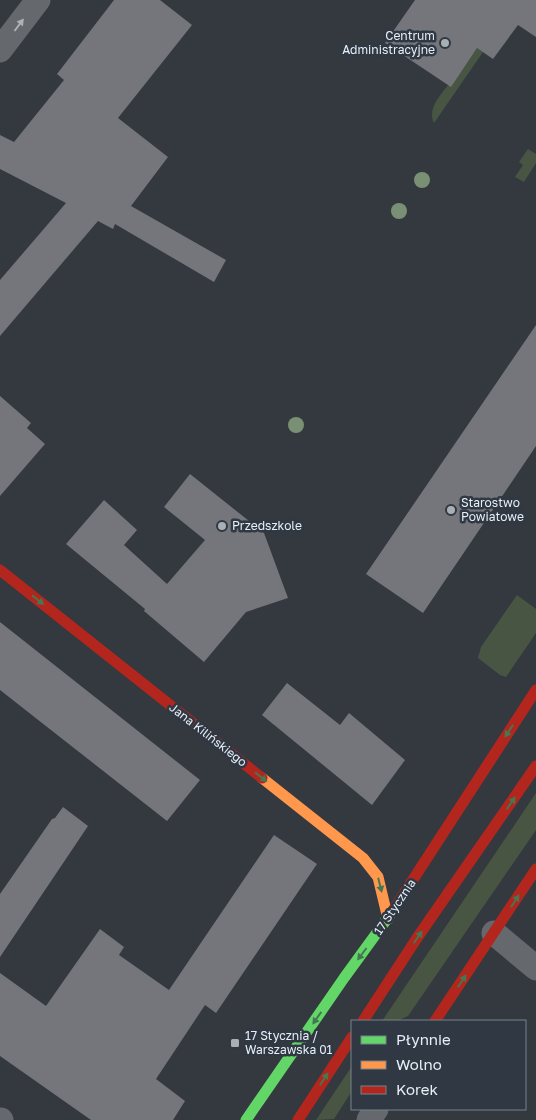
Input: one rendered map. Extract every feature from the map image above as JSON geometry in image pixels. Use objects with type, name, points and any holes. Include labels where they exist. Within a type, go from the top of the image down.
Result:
[{"type":"main road","name":"Jana Kilińskiego","points":[[0,570],[363,858],[378,877],[388,919]]},
{"type":"main road","name":"17 Stycznia","points":[[246,1120],[344,978],[388,919],[536,690]]},
{"type":"main road","points":[[363,1020],[536,766]]},
{"type":"main road","points":[[436,1020],[536,869]]},
{"type":"main road","points":[[298,1120],[351,1039]]},
{"type":"street","points":[[0,50],[38,0]]},
{"type":"street","points":[[494,933],[536,968]]},
{"type":"green space","points":[[477,48],[483,52],[434,123],[432,113],[435,103],[448,85],[451,86]]},
{"type":"green space","points":[[528,149],[536,154],[536,163],[524,182],[515,177],[523,165],[519,162]]},
{"type":"green space","points":[[517,595],[536,609],[536,633],[506,677],[500,675],[478,658],[481,647]]},
{"type":"green space","points":[[536,793],[536,830],[408,1016],[400,1020],[383,1020]]},
{"type":"green space","points":[[351,1068],[351,1093],[334,1119],[316,1120]]},
{"type":"building","points":[[114,0],[160,0],[192,25],[118,118],[168,157],[131,206],[226,260],[214,282],[115,224],[113,229],[98,221],[0,336],[0,280],[66,203],[0,169],[0,135],[14,142],[64,80],[57,74]]},
{"type":"building","name":"Centrum Administracyjne","points":[[415,0],[536,0],[536,37],[518,25],[493,59],[477,48],[451,87],[385,43]]},
{"type":"building","name":"Starostwo Powiatowe","points":[[536,325],[536,446],[423,613],[366,574]]},
{"type":"building","points":[[0,396],[31,423],[27,428],[45,444],[0,496]]},
{"type":"building","points":[[190,474],[264,533],[288,598],[246,612],[204,662],[144,611],[145,609],[66,544],[104,500],[137,530],[124,545],[167,584],[205,540],[164,507]]},
{"type":"building","points":[[0,622],[200,780],[167,821],[0,690]]},
{"type":"building","points":[[287,683],[340,725],[349,713],[405,760],[372,805],[262,715]]},
{"type":"building","points":[[63,807],[88,826],[0,957],[0,894],[52,819],[55,818]]},
{"type":"building","points":[[274,835],[317,864],[216,1013],[205,1005],[156,1079],[185,1101],[173,1120],[91,1120],[0,1056],[0,973],[46,1006],[100,929],[124,947],[119,955],[169,990]]},
{"type":"traffic: fast","points":[[246,1120],[392,912]]},
{"type":"traffic: slow","points":[[262,778],[363,858],[378,877],[388,919]]},
{"type":"traffic: jam","points":[[0,570],[262,778]]},
{"type":"traffic: jam","points":[[392,912],[536,690]]},
{"type":"traffic: jam","points":[[364,1020],[417,938],[536,766]]},
{"type":"traffic: jam","points":[[436,1020],[536,869]]},
{"type":"traffic: jam","points":[[298,1120],[351,1039]]},
{"type":"place","name":"Centrum Administracyjne","points":[[445,43]]},
{"type":"place","name":"Starostwo Powiatowe","points":[[451,510]]},
{"type":"place","name":"Przedszkole","points":[[222,526]]},
{"type":"place","name":"17 Stycznia / Warszawska 01","points":[[235,1043]]}]
